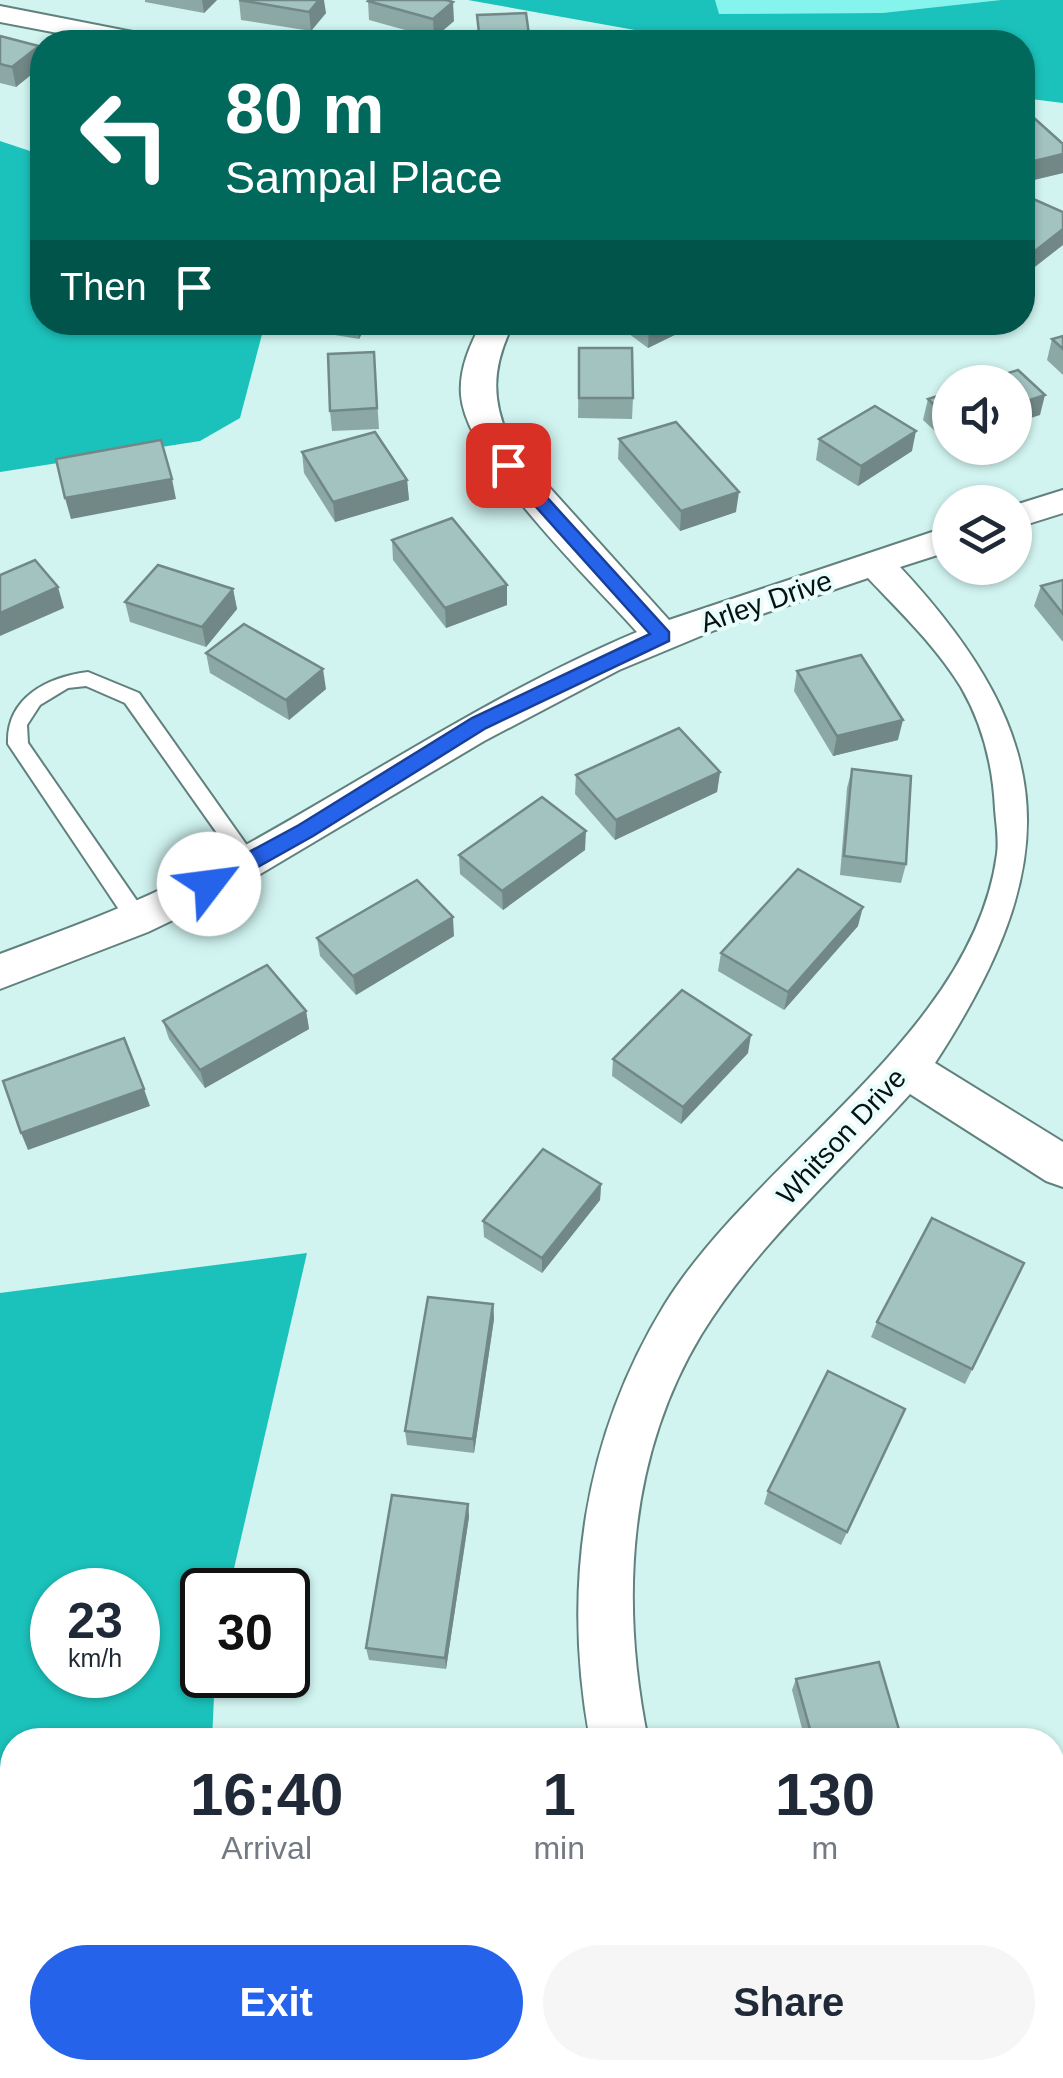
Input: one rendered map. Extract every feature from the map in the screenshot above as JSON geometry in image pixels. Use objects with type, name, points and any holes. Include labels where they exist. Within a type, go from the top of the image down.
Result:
[{"type":"street","points":[[0,14],[82,30]]},
{"type":"street","points":[[491,335],[476,374],[477,402],[493,442],[508,465],[662,636]]},
{"type":"street","points":[[1032,511],[1063,501]]},
{"type":"street","name":"Arley Drive","points":[[0,972],[209,884],[306,830],[479,723],[662,636],[932,544]]},
{"type":"street","name":"Whitson Drive","points":[[617,1728],[604,1657],[606,1546],[624,1456],[654,1375],[684,1318],[712,1278],[905,1068],[970,983],[1000,928],[1020,863],[1020,802],[1007,744],[971,672],[875,563]]},
{"type":"street","points":[[905,1068],[1063,1168]]},
{"type":"lane","points":[[136,917],[18,744],[16,724],[34,700],[64,682],[88,679],[132,698],[248,861]]},
{"type":"shaded area","points":[[468,0],[715,0],[719,14],[882,13],[1001,0],[1063,0],[1063,103],[1035,100],[1035,30],[635,30]]},
{"type":"shaded area","points":[[715,0],[1001,0],[882,13],[718,14]]},
{"type":"shaded area","points":[[0,141],[30,151],[30,335],[262,335],[240,418],[200,441],[0,472]]},
{"type":"shaded area","points":[[307,1253],[234,1568],[180,1568],[180,1698],[214,1698],[213,1728],[0,1728],[0,1293]]},
{"type":"building","points":[[239,0],[319,0],[309,12]]},
{"type":"building","points":[[369,0],[446,0],[453,2],[433,19]]},
{"type":"building","points":[[526,13],[528,30],[479,30],[477,15]]},
{"type":"building","points":[[0,36],[30,44],[30,53],[12,67],[0,64]]},
{"type":"building","points":[[1035,119],[1063,144],[1063,154],[1035,161]]},
{"type":"building","points":[[1035,200],[1063,212],[1063,229],[1035,251]]},
{"type":"building","points":[[1063,336],[1063,349],[1052,339]]},
{"type":"building","points":[[579,348],[632,348],[633,398],[579,398]]},
{"type":"building","points":[[374,352],[377,408],[330,411],[328,354]]},
{"type":"building","points":[[1032,383],[1045,395],[1032,399]]},
{"type":"building","points":[[875,406],[916,431],[861,466],[819,439]]},
{"type":"building","points":[[676,422],[739,492],[681,511],[619,439]]},
{"type":"building","points":[[375,432],[407,480],[333,502],[302,452]]},
{"type":"building","points":[[161,440],[172,479],[65,498],[56,459]]},
{"type":"building","points":[[452,518],[507,585],[445,608],[392,540]]},
{"type":"building","points":[[35,560],[58,587],[0,613],[0,575]]},
{"type":"building","points":[[158,565],[233,589],[202,627],[125,602]]},
{"type":"building","points":[[1063,580],[1063,614],[1041,586]]},
{"type":"building","points":[[244,624],[323,669],[286,700],[206,653]]},
{"type":"building","points":[[861,655],[903,720],[837,736],[797,671]]},
{"type":"building","points":[[679,728],[720,772],[616,820],[576,775]]},
{"type":"building","points":[[852,769],[911,776],[906,864],[844,856]]},
{"type":"building","points":[[542,797],[586,831],[502,891],[459,855]]},
{"type":"building","points":[[798,869],[863,907],[788,992],[721,953]]},
{"type":"building","points":[[417,880],[453,917],[353,976],[317,938]]},
{"type":"building","points":[[267,965],[306,1011],[200,1070],[163,1021]]},
{"type":"building","points":[[682,990],[751,1035],[683,1107],[613,1059]]},
{"type":"building","points":[[124,1038],[144,1089],[21,1133],[3,1081]]},
{"type":"building","points":[[543,1149],[601,1184],[542,1258],[483,1221]]},
{"type":"building","points":[[932,1218],[1024,1263],[972,1369],[877,1322]]},
{"type":"building","points":[[428,1297],[493,1304],[473,1439],[405,1431]]},
{"type":"building","points":[[828,1371],[905,1409],[847,1532],[768,1491]]},
{"type":"building","points":[[392,1495],[468,1504],[445,1658],[366,1648]]},
{"type":"building","points":[[879,1662],[898,1728],[810,1728],[796,1679]]},
{"type":"route","points":[[209,884],[306,830],[479,723],[662,636],[508,465]]}]
